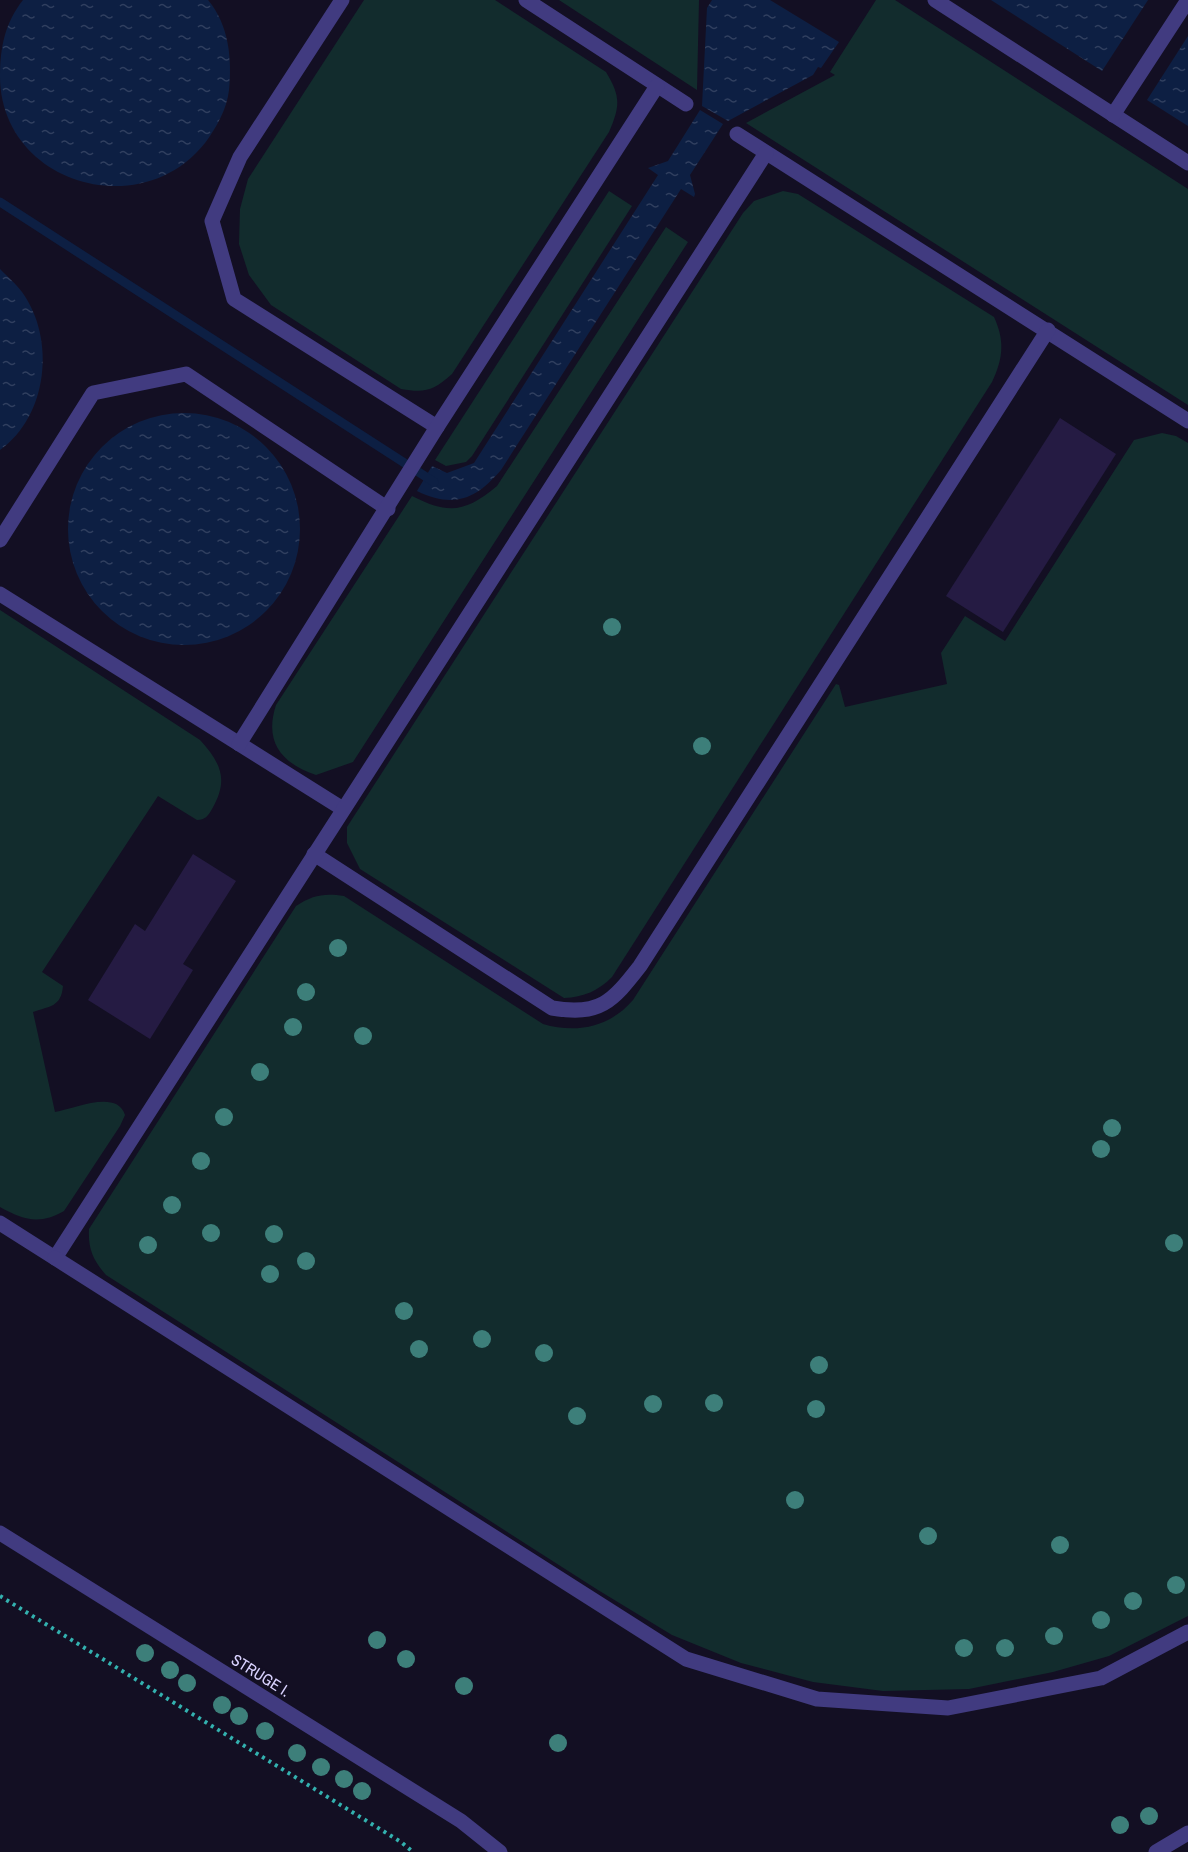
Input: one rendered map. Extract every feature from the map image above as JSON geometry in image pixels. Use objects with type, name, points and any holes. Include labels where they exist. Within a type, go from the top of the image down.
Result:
[{"type":"street","points":[[342,0],[240,158],[212,221],[234,298],[437,427]]},
{"type":"street","points":[[526,0],[686,104]]},
{"type":"street","points":[[1113,115],[1188,0]]},
{"type":"street","points":[[940,2],[1188,163]]},
{"type":"street","points":[[239,744],[388,509],[437,427],[657,86]]},
{"type":"street","points":[[737,134],[1188,421]]},
{"type":"street","points":[[55,1258],[766,153]]},
{"type":"street","points":[[314,854],[552,1008],[573,1012],[597,1009],[617,996],[640,966],[1048,330]]},
{"type":"street","points":[[0,540],[93,393],[186,374],[388,509]]},
{"type":"street","points":[[0,594],[343,809]]},
{"type":"street","points":[[0,1223],[686,1659],[817,1699],[948,1708],[1101,1678],[1188,1632]]},
{"type":"street","name":"STRUGE I.","points":[[0,1533],[461,1821],[500,1852]]},
{"type":"street","points":[[1156,1852],[1188,1833]]},
{"type":"path","points":[[0,1596],[391,1836],[413,1852]]},
{"type":"green space","points":[[364,0],[495,0],[606,72],[614,88],[617,102],[609,132],[452,374],[434,387],[416,391],[401,389],[271,305],[249,275],[239,244],[240,209],[248,179]]},
{"type":"green space","points":[[559,0],[699,0],[697,90]]},
{"type":"green space","points":[[876,0],[895,0],[1188,189],[1188,405],[746,123],[835,75],[830,72]]},
{"type":"green space","points":[[609,191],[632,206],[472,456],[466,462],[446,466],[435,460]]},
{"type":"green space","points":[[783,191],[798,194],[994,317],[1001,342],[999,366],[992,382],[612,977],[590,992],[564,998],[360,869],[347,843],[347,827],[743,213],[754,201]]},
{"type":"green space","points":[[666,227],[688,242],[353,762],[316,775],[293,764],[278,749],[274,740],[272,730],[276,705],[412,496],[437,506],[457,508],[476,501],[497,486]]},
{"type":"green space","points":[[1162,433],[1176,436],[1188,443],[1188,1616],[1109,1656],[1053,1672],[969,1689],[883,1691],[813,1682],[741,1663],[672,1635],[598,1590],[101,1270],[89,1243],[89,1229],[296,906],[319,896],[344,896],[543,1024],[580,1028],[614,1017],[633,1000],[836,684],[839,685],[845,707],[947,684],[941,653],[965,616],[1005,641],[1134,440]]},
{"type":"green space","points":[[0,610],[200,740],[218,764],[221,780],[217,799],[209,814],[202,819],[197,820],[158,796],[42,972],[63,986],[60,998],[54,1005],[33,1012],[55,1112],[104,1102],[120,1107],[125,1115],[64,1211],[39,1219],[24,1218],[0,1207]]},
{"type":"water","points":[[23,0],[208,0],[225,31],[230,78],[228,97],[223,111],[205,143],[178,168],[146,182],[112,186],[78,180],[48,166],[23,143],[6,113],[0,76],[5,36]]},
{"type":"water","points":[[712,0],[770,0],[839,42],[821,68],[818,67],[813,75],[728,121],[702,106],[707,8]]},
{"type":"water","points":[[991,0],[1148,0],[1102,71]]},
{"type":"water","points":[[1188,36],[1188,126],[1147,100]]},
{"type":"water","points":[[700,110],[723,124],[690,175],[694,197],[681,189],[501,470],[483,488],[464,498],[442,499],[417,491],[432,466],[447,473],[474,463],[658,175],[648,168],[668,161]]},
{"type":"water","points":[[0,269],[22,292],[33,311],[40,332],[43,354],[42,376],[37,397],[28,418],[16,435],[0,450]]},
{"type":"water","points":[[173,413],[195,413],[218,418],[249,432],[274,455],[281,464],[295,495],[300,529],[298,552],[286,584],[274,603],[258,619],[249,626],[218,640],[195,645],[173,645],[150,640],[119,626],[94,603],[87,594],[73,563],[68,540],[68,518],[73,495],[87,464],[110,439],[119,432],[150,418]]},
{"type":"building","points":[[1060,418],[1116,454],[1003,632],[946,596]]},
{"type":"building","points":[[193,854],[236,881],[183,964],[193,970],[150,1039],[88,1000],[135,924],[145,931]]},
{"type":"waterway","points":[[0,202],[434,482]]}]
